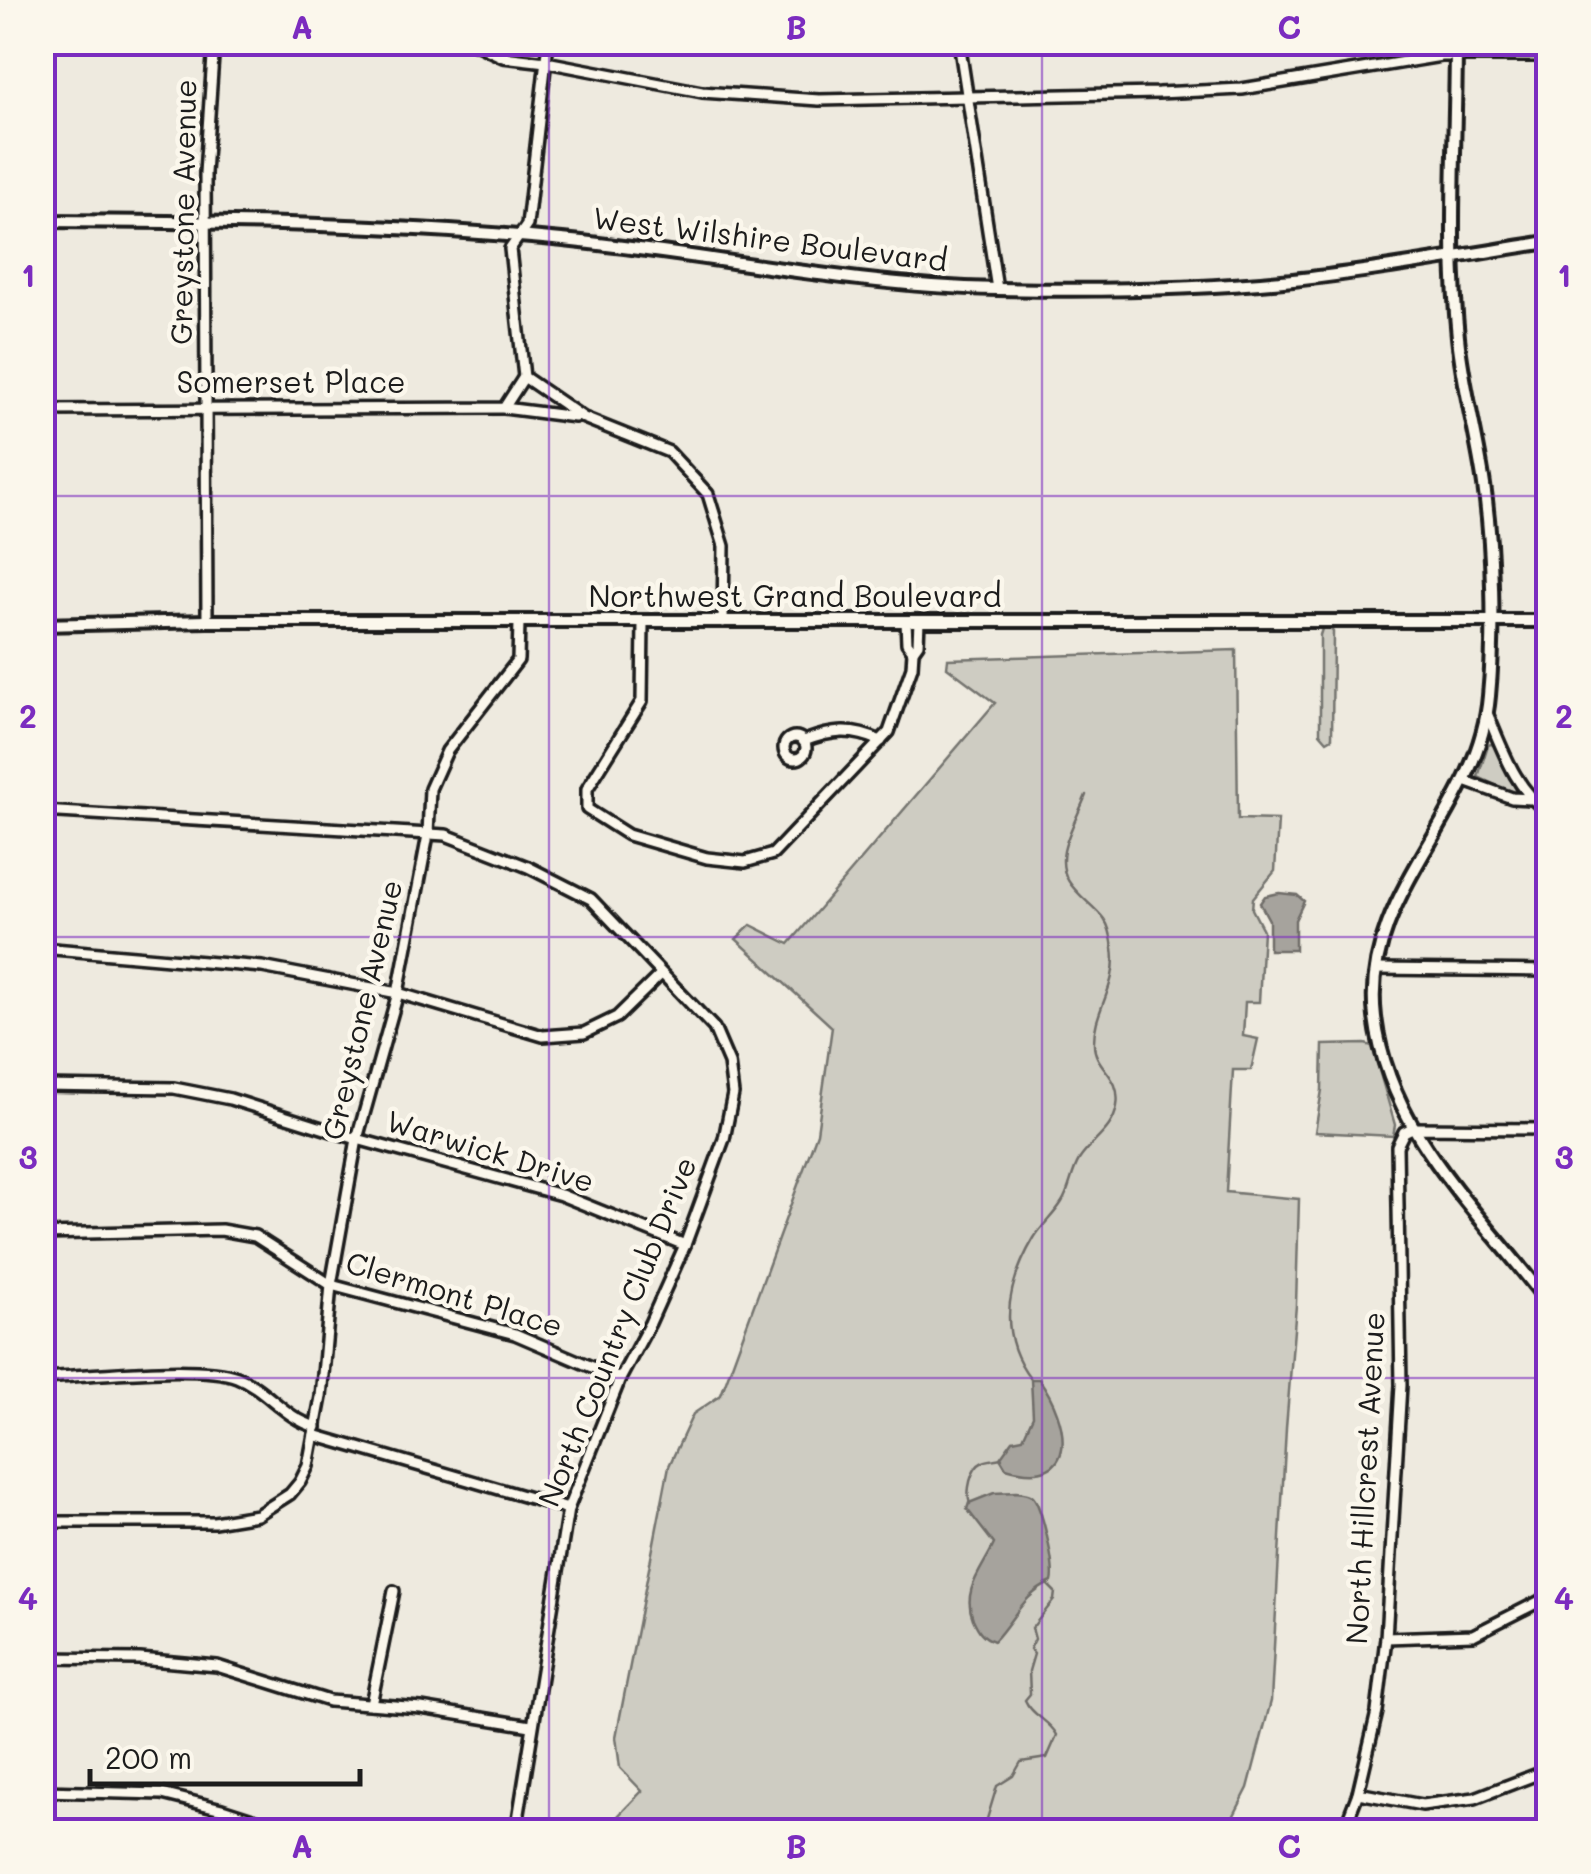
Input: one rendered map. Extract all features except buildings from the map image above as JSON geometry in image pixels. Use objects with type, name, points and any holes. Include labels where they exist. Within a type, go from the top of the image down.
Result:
[{"type":"street","name":"Greystone Avenue","points":[[207,622],[205,223],[214,42]]},
{"type":"street","points":[[472,42],[502,58],[546,62],[702,92],[819,100],[1242,88],[1456,49],[1548,56]]},
{"type":"street","points":[[504,408],[524,378],[510,248],[527,225],[548,42]]},
{"type":"street","points":[[959,42],[997,289]]},
{"type":"street","points":[[1456,49],[1458,336],[1488,525],[1487,713],[1465,781],[1386,924],[1374,1000],[1382,1054],[1412,1128],[1547,1300]]},
{"type":"street","name":"West Wilshire Boulevard","points":[[42,221],[205,223],[516,236],[600,244],[816,276],[997,289],[1144,288],[1293,280],[1548,242]]},
{"type":"street","points":[[524,378],[584,418],[669,452],[708,494],[724,546],[723,622]]},
{"type":"street","name":"Somerset Place","points":[[42,410],[504,408],[584,418]]},
{"type":"street","name":"Northwest Grand Boulevard","points":[[42,625],[1548,621]]},
{"type":"street","points":[[643,623],[642,701],[587,788],[587,809],[628,835],[707,858],[745,862],[773,854],[890,732],[912,667],[912,651],[907,643],[912,622]]},
{"type":"street","name":"Greystone Avenue","points":[[42,1522],[214,1522],[257,1515],[290,1494],[300,1482],[315,1431],[330,1285],[357,1139],[398,993],[428,835],[430,789],[447,750],[518,660],[519,623]]},
{"type":"street","points":[[1487,713],[1516,777],[1530,799],[1548,812]]},
{"type":"street","points":[[804,742],[833,730],[866,734],[881,741]]},
{"type":"street","points":[[1465,781],[1512,798],[1530,799]]},
{"type":"street","name":"North Country Club Drive","points":[[42,810],[446,835],[528,867],[591,899],[714,1028],[729,1062],[733,1094],[724,1139],[685,1246],[620,1379],[568,1509],[516,1832]]},
{"type":"street","points":[[42,948],[262,967],[398,993],[543,1036],[584,1033],[617,1017],[660,974]]},
{"type":"street","points":[[1376,970],[1548,972]]},
{"type":"street","name":"Warwick Drive","points":[[42,1086],[174,1088],[230,1098],[357,1139],[561,1195],[685,1246]]},
{"type":"street","points":[[1412,1128],[1548,1129]]},
{"type":"street","name":"North Hillcrest Avenue","points":[[1343,1832],[1358,1793],[1376,1712],[1386,1638],[1401,1385],[1396,1155],[1400,1140],[1412,1128]]},
{"type":"street","name":"Clermont Place","points":[[42,1234],[222,1230],[255,1236],[330,1285],[515,1334],[620,1379]]},
{"type":"street","points":[[42,1378],[224,1373],[253,1386],[315,1431],[568,1509]]},
{"type":"street","points":[[371,1704],[394,1591]]},
{"type":"street","points":[[1386,1638],[1473,1635],[1548,1598]]},
{"type":"street","points":[[42,1658],[140,1658],[217,1666],[329,1701],[421,1708],[531,1726]]},
{"type":"street","points":[[1358,1793],[1422,1805],[1475,1798],[1548,1770]]},
{"type":"street","points":[[42,1791],[162,1794],[222,1808],[294,1832]]},
{"type":"shaded area","points":[[1329,627],[1333,632],[1332,738],[1327,741],[1320,733],[1320,635],[1322,629]]},
{"type":"shaded area","points":[[1236,650],[1238,819],[1278,820],[1275,871],[1253,898],[1252,909],[1263,930],[1259,1002],[1245,1002],[1243,1036],[1258,1039],[1251,1070],[1233,1070],[1226,1192],[1299,1199],[1271,1701],[1248,1788],[1226,1831],[618,1831],[618,1816],[642,1791],[620,1768],[616,1737],[669,1466],[693,1414],[721,1395],[817,1133],[832,1027],[736,939],[751,925],[789,944],[995,703],[947,667],[948,659]]},
{"type":"shaded area","points":[[1491,744],[1495,746],[1517,792],[1478,777]]},
{"type":"shaded area","points":[[1297,895],[1304,901],[1295,920],[1295,950],[1269,950],[1269,920],[1260,903],[1265,896]]},
{"type":"shaded area","points":[[1323,1045],[1372,1046],[1395,1125],[1393,1136],[1315,1132],[1322,1090]]},
{"type":"shaded area","points":[[1031,1379],[1039,1379],[1049,1395],[1062,1431],[1062,1447],[1058,1460],[1047,1469],[1030,1472],[1006,1468],[1000,1458],[1013,1440],[1023,1438],[1033,1416]]},
{"type":"shaded area","points":[[1016,1492],[1036,1501],[1050,1550],[1052,1582],[1026,1600],[994,1641],[977,1627],[970,1599],[971,1589],[994,1544],[967,1509],[969,1503],[994,1493]]},
{"type":"waterway","points":[[1031,1379],[1020,1362],[1009,1327],[1017,1273],[1034,1238],[1065,1197],[1079,1160],[1107,1129],[1117,1106],[1116,1087],[1098,1059],[1094,1044],[1114,962],[1111,937],[1104,919],[1069,882],[1063,863],[1068,837],[1086,795]]},
{"type":"waterway","points":[[970,1504],[969,1487],[975,1470],[984,1462],[1002,1458]]},
{"type":"waterway","points":[[989,1832],[987,1819],[997,1786],[1013,1776],[1021,1762],[1047,1758],[1057,1735],[1025,1700],[1030,1694],[1029,1671],[1034,1654],[1030,1649],[1035,1639],[1032,1628],[1054,1600],[1055,1592],[1047,1584]]}]
